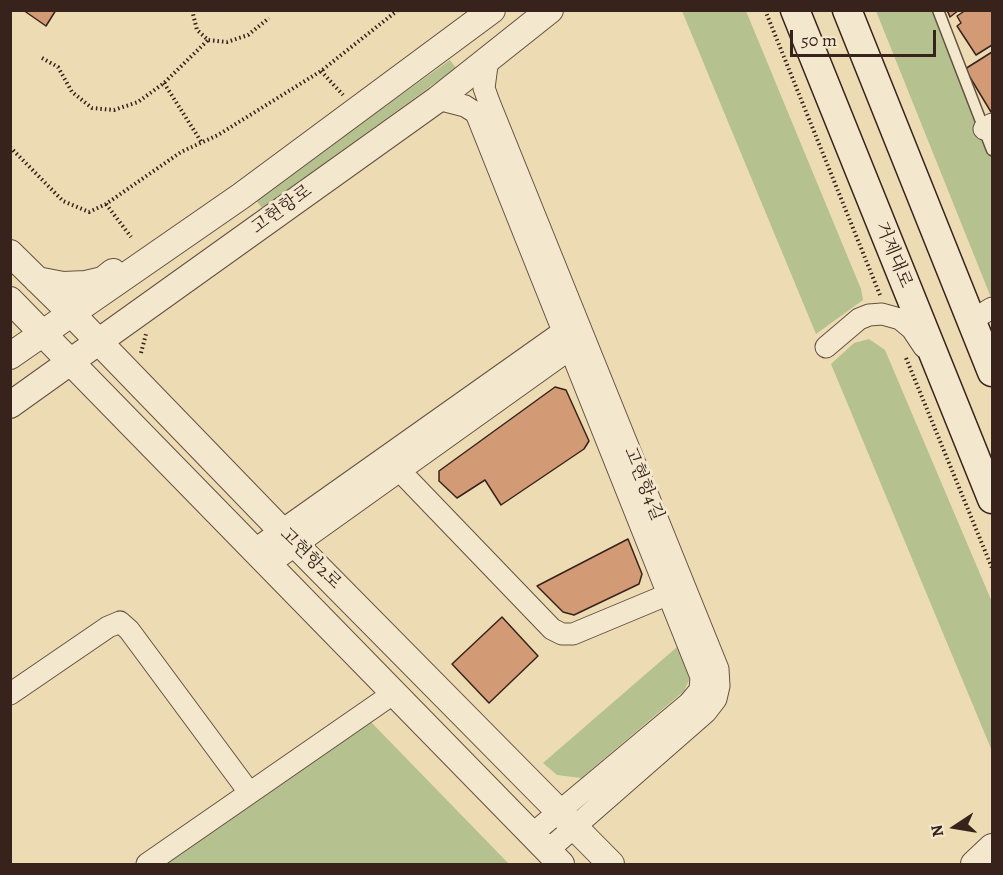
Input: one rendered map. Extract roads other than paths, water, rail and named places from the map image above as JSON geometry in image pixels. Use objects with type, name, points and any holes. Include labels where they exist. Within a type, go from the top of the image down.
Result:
[{"type":"main road","points":[[777,10],[793,46],[820,76]]},
{"type":"main road","name":"거제대로","points":[[795,10],[993,499]]},
{"type":"main road","points":[[847,10],[982,314],[993,372]]},
{"type":"street","name":"고현항로","points":[[10,356],[120,282],[241,196],[492,10]]},
{"type":"street","name":"고현항로","points":[[10,405],[438,99],[550,10]]},
{"type":"street","name":"고현항4길","points":[[488,58],[484,77],[486,94],[701,677],[700,690],[689,703],[566,820],[546,850]]},
{"type":"street","name":"고현항4길","points":[[438,99],[465,106],[476,113],[718,669],[719,686],[716,699],[706,712],[566,820]]},
{"type":"street","points":[[37,280],[75,285],[103,280],[209,203],[241,196]]},
{"type":"street","name":"고현항2로","points":[[10,253],[610,864]]},
{"type":"street","name":"고현항2로","points":[[10,300],[546,850]]},
{"type":"street","points":[[826,347],[859,319],[869,315],[892,316],[900,319],[912,329],[942,376]]},
{"type":"street","points":[[289,537],[399,470],[573,335]]},
{"type":"street","points":[[261,557],[573,335]]},
{"type":"street","points":[[399,470],[552,629],[562,634],[573,634],[669,594]]},
{"type":"street","points":[[10,694],[108,627],[120,622],[129,630],[249,792]]},
{"type":"street","points":[[147,864],[394,693]]},
{"type":"street","points":[[974,864],[993,847]]},
{"type":"lane","points":[[938,10],[988,126],[993,150]]}]
